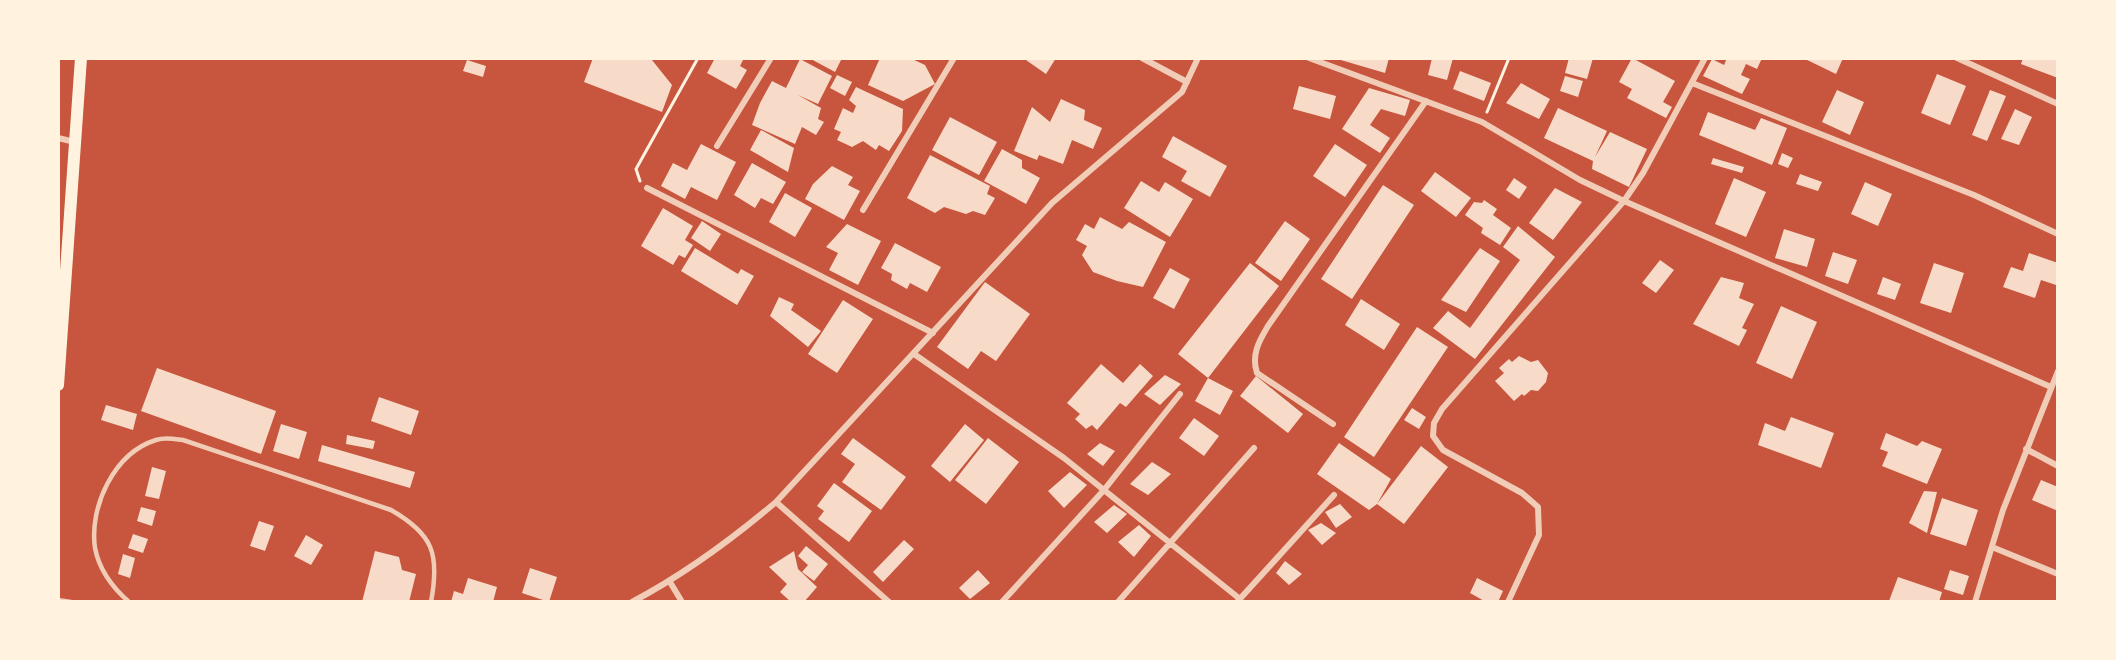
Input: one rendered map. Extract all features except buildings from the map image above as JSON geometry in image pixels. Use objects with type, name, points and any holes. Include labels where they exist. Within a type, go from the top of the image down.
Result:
[{"type":"main road","points":[[58,385],[61,302],[77,142],[81,58]]},
{"type":"street","points":[[717,146],[771,58]]},
{"type":"street","points":[[863,210],[954,58]]},
{"type":"street","points":[[1142,58],[1187,82]]},
{"type":"street","points":[[632,602],[670,582],[728,543],[776,502],[1052,203],[1182,92],[1198,58]]},
{"type":"street","points":[[1309,58],[1482,122],[1580,180],[1624,201],[2051,387]]},
{"type":"street","points":[[1508,602],[1539,535],[1538,507],[1522,493],[1443,450],[1433,436],[1434,423],[1442,409],[1624,201],[1643,173],[1705,58]]},
{"type":"street","points":[[1957,58],[2058,104]]},
{"type":"street","points":[[1692,83],[1974,195],[2058,234]]},
{"type":"street","points":[[1332,424],[1257,373],[1254,363],[1257,347],[1268,326],[1426,101]]},
{"type":"street","points":[[58,138],[77,142]]},
{"type":"street","points":[[646,188],[933,333]]},
{"type":"street","points":[[914,354],[1064,458],[1239,600],[1334,495]]},
{"type":"street","points":[[1975,602],[2026,449],[2058,371]]},
{"type":"street","points":[[1002,602],[1104,490],[1180,394]]},
{"type":"street","points":[[1118,602],[1254,448]]},
{"type":"street","points":[[2026,449],[2058,466]]},
{"type":"street","points":[[776,502],[890,602]]},
{"type":"street","points":[[1992,546],[2058,574]]},
{"type":"street","points":[[670,582],[682,602]]},
{"type":"lane","points":[[129,602],[110,583],[100,563],[95,549],[96,513],[105,486],[119,467],[139,448],[162,438],[183,440],[391,510],[405,518],[427,537],[435,578],[431,602]]},
{"type":"lane","points":[[58,600],[71,602]]},
{"type":"path","points":[[646,188],[636,169],[698,58]]},
{"type":"path","points":[[1482,122],[1509,58]]}]
